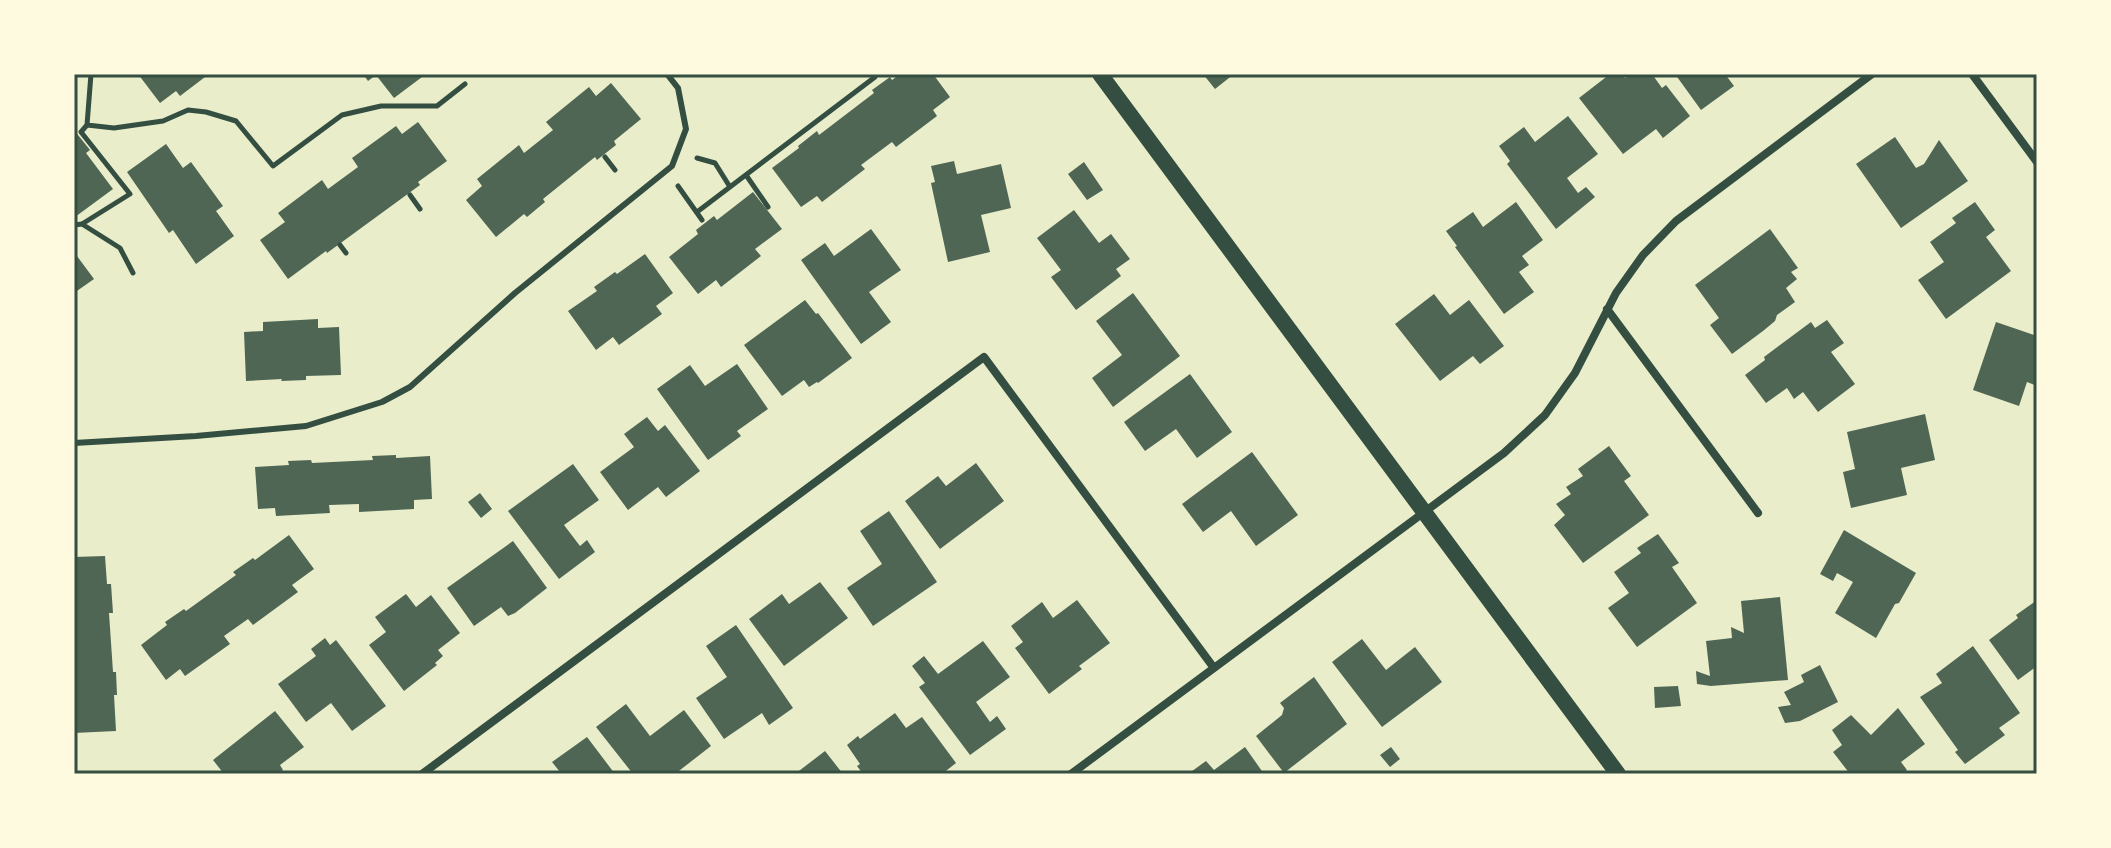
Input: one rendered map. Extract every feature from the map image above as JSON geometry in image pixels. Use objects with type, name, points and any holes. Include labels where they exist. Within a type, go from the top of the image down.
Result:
[{"type":"main road","points":[[1100,74],[1618,774]]},
{"type":"street","points":[[1071,774],[1504,453],[1545,415],[1575,373],[1607,309],[1643,255],[1676,221],[1872,74]]},
{"type":"street","points":[[1972,74],[2037,162]]},
{"type":"street","points":[[1607,309],[1758,513]]},
{"type":"street","points":[[422,774],[984,357],[1214,668]]},
{"type":"lane","points":[[74,443],[306,426],[382,402],[410,387],[515,293],[672,166],[686,129],[678,88],[667,74]]},
{"type":"path","points":[[81,132],[87,125],[91,74]]},
{"type":"path","points":[[697,212],[875,77]]},
{"type":"path","points":[[87,125],[114,128],[163,121],[188,110],[206,112],[236,121],[273,166],[342,115],[381,106],[437,106],[465,84]]},
{"type":"path","points":[[74,123],[130,194],[82,224],[74,225]]},
{"type":"path","points":[[605,157],[615,170]]},
{"type":"path","points":[[697,158],[715,163],[730,187]]},
{"type":"path","points":[[746,175],[768,207]]},
{"type":"path","points":[[678,186],[702,220]]},
{"type":"path","points":[[410,195],[420,209]]},
{"type":"path","points":[[82,224],[120,248],[133,273]]},
{"type":"path","points":[[340,245],[346,253]]},
{"type":"building","points":[[138,74],[209,74],[180,96],[176,91],[160,103]]},
{"type":"building","points":[[363,74],[426,74],[394,98],[376,75],[368,81]]},
{"type":"building","points":[[900,74],[933,74],[950,97],[933,110],[937,116],[896,147],[892,142],[861,165],[865,169],[822,202],[817,196],[801,207],[772,168],[817,131],[819,135],[874,93],[872,90]]},
{"type":"building","points":[[1203,74],[1234,74],[1215,89]]},
{"type":"building","points":[[1610,74],[1622,74],[1625,78],[1631,74],[1652,74],[1662,88],[1666,85],[1690,116],[1663,138],[1656,129],[1623,154],[1579,98]]},
{"type":"building","points":[[1675,74],[1725,74],[1734,86],[1701,110]]},
{"type":"building","points":[[611,83],[641,119],[614,141],[616,145],[597,160],[595,157],[543,199],[545,202],[527,217],[524,214],[496,237],[466,200],[482,186],[477,179],[519,145],[524,153],[553,130],[546,122],[589,87],[596,96]]},
{"type":"building","points":[[1568,116],[1598,154],[1567,178],[1578,193],[1586,187],[1595,197],[1556,229],[1507,164],[1510,161],[1499,146],[1524,127],[1535,142]]},
{"type":"building","points":[[418,122],[447,161],[418,182],[420,185],[288,279],[260,240],[285,222],[278,213],[322,180],[328,189],[358,167],[352,158],[396,126],[402,134]]},
{"type":"building","points":[[74,130],[90,150],[86,153],[113,189],[75,217]]},
{"type":"building","points":[[1895,137],[1916,168],[1924,164],[1939,140],[1968,181],[1901,228],[1856,164]]},
{"type":"building","points":[[166,144],[183,168],[191,162],[223,206],[216,211],[234,236],[196,264],[173,230],[169,233],[127,172]]},
{"type":"building","points":[[954,161],[957,174],[1001,164],[1011,208],[981,215],[990,252],[948,262],[931,183],[935,182],[931,166]]},
{"type":"building","points":[[1084,162],[1103,190],[1087,200],[1068,174]]},
{"type":"building","points":[[753,192],[782,229],[755,249],[761,256],[721,287],[716,280],[698,294],[669,257],[698,234],[696,230],[714,216],[717,220]]},
{"type":"building","points":[[1516,202],[1543,240],[1522,256],[1529,265],[1519,272],[1534,292],[1504,314],[1446,231],[1473,212],[1483,227]]},
{"type":"building","points":[[1975,202],[1995,230],[1986,237],[2011,271],[1946,319],[1918,280],[1944,262],[1930,242],[1956,223],[1952,218]]},
{"type":"building","points":[[1074,210],[1099,243],[1111,234],[1130,259],[1116,269],[1121,276],[1076,310],[1051,277],[1061,270],[1037,238]]},
{"type":"building","points":[[871,229],[901,270],[869,292],[891,322],[861,344],[801,260],[825,243],[834,256]]},
{"type":"building","points":[[1770,229],[1798,268],[1791,272],[1797,279],[1786,288],[1795,302],[1732,354],[1710,325],[1719,318],[1695,285]]},
{"type":"building","points":[[74,252],[94,279],[74,293]]},
{"type":"building","points":[[645,254],[673,293],[656,306],[662,314],[619,345],[613,337],[596,350],[568,311],[597,291],[594,287]]},
{"type":"building","points":[[1133,293],[1180,356],[1113,407],[1092,378],[1122,355],[1096,321]]},
{"type":"building","points":[[1434,294],[1450,315],[1469,300],[1504,346],[1480,364],[1473,356],[1440,381],[1395,324]]},
{"type":"building","points":[[805,300],[852,358],[818,383],[809,387],[804,380],[782,396],[744,345]]},
{"type":"building","points":[[318,319],[318,328],[339,327],[341,375],[306,376],[306,380],[246,381],[244,332],[263,331],[263,322]]},
{"type":"building","points":[[1827,320],[1844,343],[1831,352],[1855,384],[1818,412],[1803,392],[1794,399],[1787,388],[1766,403],[1745,375],[1811,322],[1815,328]]},
{"type":"building","points":[[1996,322],[2037,336],[2037,386],[2027,382],[2019,406],[1973,390]]},
{"type":"building","points":[[737,364],[768,409],[737,431],[741,436],[708,460],[657,389],[690,365],[705,386]]},
{"type":"building","points":[[1190,374],[1232,432],[1197,458],[1176,429],[1145,451],[1124,422]]},
{"type":"building","points":[[1925,414],[1935,460],[1901,468],[1907,495],[1851,508],[1843,472],[1855,469],[1847,432]]},
{"type":"building","points":[[647,417],[658,431],[665,425],[700,471],[666,497],[658,487],[628,510],[600,472],[634,447],[624,434]]},
{"type":"building","points":[[1609,446],[1631,476],[1624,481],[1649,515],[1583,563],[1554,525],[1565,515],[1556,504],[1571,494],[1566,487],[1583,476],[1578,469]]},
{"type":"building","points":[[1252,452],[1298,515],[1256,546],[1231,511],[1203,532],[1182,504]]},
{"type":"building","points":[[396,455],[396,458],[430,456],[432,499],[414,500],[414,509],[359,512],[359,504],[329,505],[330,513],[276,516],[275,508],[258,509],[255,467],[289,465],[288,461],[373,460],[372,456]]},
{"type":"building","points":[[976,463],[1004,501],[940,549],[905,501],[938,476],[946,486]]},
{"type":"building","points":[[573,464],[599,500],[564,525],[580,546],[587,540],[595,552],[559,579],[508,511]]},
{"type":"building","points":[[480,493],[492,509],[481,518],[468,502]]},
{"type":"building","points":[[889,511],[937,582],[873,626],[847,588],[882,564],[860,531]]},
{"type":"building","points":[[1844,530],[1916,573],[1876,638],[1835,613],[1853,582],[1837,573],[1833,581],[1820,574]]},
{"type":"building","points":[[1658,534],[1679,563],[1672,567],[1697,603],[1637,647],[1608,608],[1629,593],[1614,572],[1641,553],[1637,548]]},
{"type":"building","points":[[289,535],[314,569],[292,585],[298,592],[253,625],[248,619],[224,636],[230,644],[185,676],[180,669],[166,680],[141,645],[167,625],[165,622],[184,609],[186,611],[236,575],[233,572]]},
{"type":"building","points":[[513,541],[547,588],[515,613],[508,616],[501,607],[474,626],[447,588]]},
{"type":"building","points":[[105,556],[113,613],[109,613],[113,672],[116,672],[116,731],[74,733],[74,557]]},
{"type":"building","points":[[820,582],[848,618],[784,666],[749,619],[782,594],[789,604]]},
{"type":"building","points":[[406,594],[416,607],[431,595],[460,633],[438,650],[443,656],[435,663],[437,665],[404,691],[369,645],[386,632],[375,617]]},
{"type":"building","points":[[1780,597],[1788,680],[1711,686],[1697,684],[1696,671],[1710,676],[1706,641],[1732,638],[1731,627],[1744,633],[1741,601]]},
{"type":"building","points":[[1077,600],[1110,643],[1049,694],[1015,648],[1023,642],[1011,626],[1042,602],[1053,618]]},
{"type":"building","points":[[2037,600],[2037,666],[2018,680],[1989,640]]},
{"type":"building","points":[[736,625],[793,708],[769,725],[762,713],[724,739],[696,698],[727,677],[706,646]]},
{"type":"building","points":[[325,638],[330,645],[336,640],[386,706],[352,731],[331,703],[306,722],[278,684],[316,656],[311,649]]},
{"type":"building","points":[[1362,639],[1386,670],[1415,647],[1442,682],[1382,727],[1332,662]]},
{"type":"building","points":[[983,641],[1010,677],[976,702],[990,722],[997,716],[1006,729],[970,755],[919,687],[925,683],[912,666],[924,656],[938,674]]},
{"type":"building","points":[[1973,646],[2020,713],[1999,728],[2005,735],[1965,764],[1920,697],[1942,683],[1936,674]]},
{"type":"building","points":[[1820,665],[1838,702],[1800,721],[1785,723],[1778,707],[1791,705],[1784,692],[1804,682],[1801,675]]},
{"type":"building","points":[[1314,677],[1347,724],[1284,773],[1256,736],[1282,715],[1284,708],[1280,703]]},
{"type":"building","points":[[1678,686],[1681,706],[1655,708],[1654,687]]},
{"type":"building","points":[[626,704],[650,736],[684,710],[711,746],[675,774],[633,774],[596,727]]},
{"type":"building","points":[[1898,708],[1925,744],[1901,762],[1907,770],[1902,774],[1850,774],[1833,752],[1842,745],[1832,730],[1851,715],[1871,735]]},
{"type":"building","points":[[275,711],[304,747],[280,765],[283,770],[278,774],[224,774],[213,760]]},
{"type":"building","points":[[895,713],[906,728],[922,717],[956,763],[942,774],[863,774],[847,745]]},
{"type":"building","points":[[587,737],[615,774],[558,774],[560,772],[552,762]]},
{"type":"building","points":[[1245,747],[1264,774],[1188,774],[1206,761],[1214,770]]},
{"type":"building","points":[[1391,747],[1400,759],[1390,767],[1380,755]]},
{"type":"building","points":[[825,751],[843,774],[795,774]]}]
